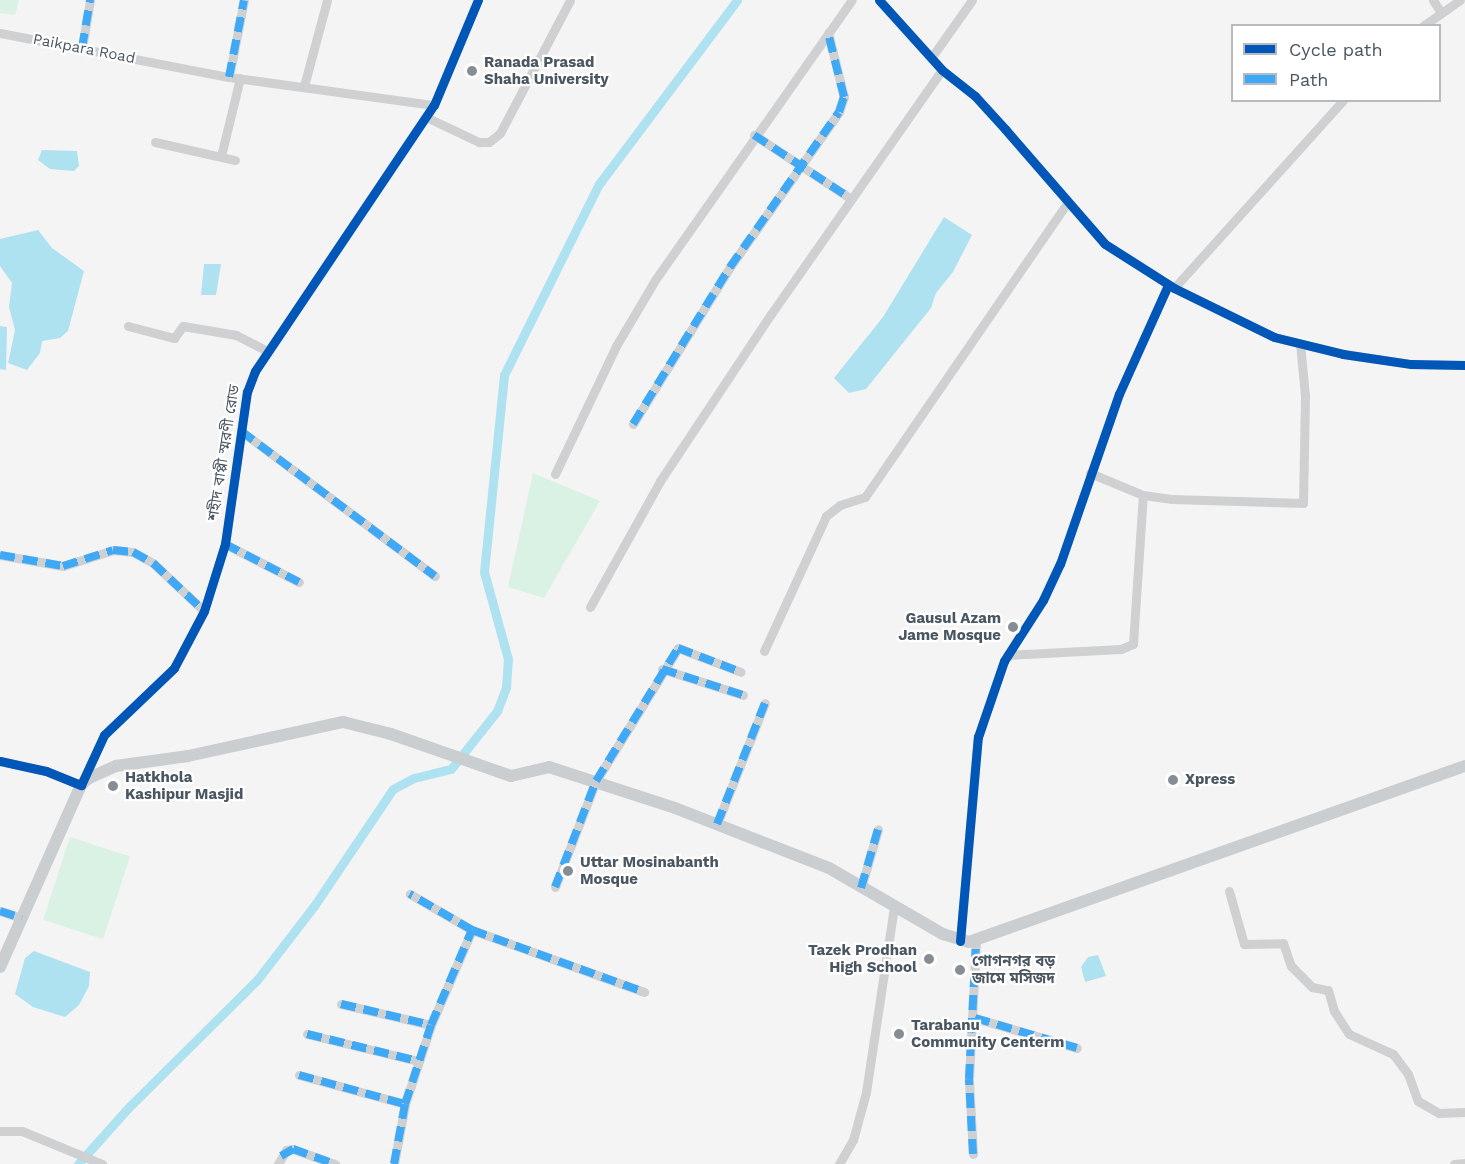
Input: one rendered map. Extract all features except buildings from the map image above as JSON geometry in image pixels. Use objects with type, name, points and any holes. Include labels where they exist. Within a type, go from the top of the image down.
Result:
[{"type":"main road","points":[[0,967],[81,785],[116,766],[188,756],[343,722],[362,724],[511,776],[549,766],[596,781],[717,824],[829,868],[861,888],[960,941],[976,941],[1465,766]]},
{"type":"street","points":[[82,48],[90,0]]},
{"type":"street","points":[[229,76],[244,0]]},
{"type":"street","points":[[304,86],[327,0]]},
{"type":"street","name":"শহীদ বাপ্পী স্মরণী রোড","points":[[81,785],[104,735],[174,668],[204,611],[225,544],[247,392],[267,351],[434,105],[478,0]]},
{"type":"street","points":[[426,117],[479,142],[489,142],[500,133],[570,0]]},
{"type":"street","points":[[555,474],[611,356],[655,280],[754,135],[852,0]]},
{"type":"street","points":[[879,0],[942,70],[982,104],[1066,204],[1105,244],[1171,286],[1274,337],[1300,344],[1411,364],[1465,365]]},
{"type":"street","points":[[931,58],[972,0]]},
{"type":"street","points":[[1433,0],[1441,13]]},
{"type":"street","points":[[1426,24],[1460,0]]},
{"type":"street","name":"Paikpara Road","points":[[0,33],[240,78],[434,105]]},
{"type":"street","points":[[633,424],[730,267],[799,166],[829,127],[844,97],[828,33]]},
{"type":"street","points":[[590,607],[660,481],[850,198],[942,70]]},
{"type":"street","points":[[221,156],[240,78]]},
{"type":"street","points":[[960,941],[972,842],[974,756],[1007,655],[1043,600],[1060,564],[1119,394],[1171,286],[1340,102]]},
{"type":"street","points":[[754,135],[850,198]]},
{"type":"street","points":[[155,142],[235,160]]},
{"type":"street","points":[[764,651],[826,516],[840,505],[865,497],[1066,204]]},
{"type":"street","points":[[128,326],[171,338],[177,336],[180,326],[194,327],[243,338],[267,351]]},
{"type":"street","points":[[1090,473],[1143,495],[1303,503],[1305,396],[1300,344]]},
{"type":"street","points":[[241,431],[435,576]]},
{"type":"street","points":[[1007,655],[1121,649],[1133,644],[1143,495]]},
{"type":"street","points":[[225,544],[299,582]]},
{"type":"street","points":[[0,555],[63,566],[113,550],[133,552],[153,563],[204,611]]},
{"type":"street","points":[[555,887],[596,781],[662,669],[682,647],[741,672]]},
{"type":"street","points":[[662,669],[743,695]]},
{"type":"street","points":[[717,824],[765,703]]},
{"type":"street","points":[[0,761],[46,771],[81,785]]},
{"type":"street","points":[[861,888],[878,829]]},
{"type":"street","points":[[1229,891],[1244,944],[1283,943],[1291,966],[1312,987],[1328,990],[1334,1011],[1349,1034],[1393,1054],[1407,1074],[1418,1101],[1439,1113],[1465,1112]]},
{"type":"street","points":[[410,894],[472,930],[644,992]]},
{"type":"street","points":[[839,1164],[853,1140],[866,1092],[894,906]]},
{"type":"street","points":[[0,911],[22,918]]},
{"type":"street","points":[[394,1164],[405,1104],[418,1061],[472,930]]},
{"type":"street","points":[[973,1154],[969,1079],[975,1018],[976,941]]},
{"type":"street","points":[[341,1004],[431,1025]]},
{"type":"street","points":[[975,1018],[1077,1048]]},
{"type":"street","points":[[307,1034],[418,1061]]},
{"type":"street","points":[[299,1076],[405,1104]]},
{"type":"street","points":[[0,1131],[22,1131],[102,1164]]},
{"type":"street","points":[[278,1164],[286,1150],[293,1149],[335,1164]]},
{"type":"street","points":[[1454,1164],[1465,1163]]},
{"type":"green space","points":[[0,0],[19,0],[15,15],[0,13]]},
{"type":"green space","points":[[533,473],[600,501],[544,598],[508,587]]},
{"type":"green space","points":[[70,837],[130,856],[103,939],[43,920]]},
{"type":"water","points":[[42,150],[77,151],[79,166],[74,171],[50,169],[38,160]]},
{"type":"water","points":[[944,217],[972,235],[953,272],[936,293],[931,308],[866,389],[849,393],[834,378],[883,317]]},
{"type":"water","points":[[38,230],[52,248],[84,271],[68,331],[60,338],[42,341],[40,353],[27,370],[8,363],[15,330],[9,307],[12,283],[0,266],[0,239]]},
{"type":"water","points":[[204,264],[221,264],[216,295],[201,295]]},
{"type":"water","points":[[0,326],[7,327],[6,370],[0,369]]},
{"type":"water","points":[[34,951],[90,972],[89,986],[79,1005],[65,1017],[33,1007],[15,994],[25,958]]},
{"type":"water","points":[[1098,955],[1106,976],[1085,982],[1081,967],[1088,957]]},
{"type":"waterway","points":[[78,1164],[128,1108],[257,980],[314,906],[393,789],[414,778],[451,769],[497,711],[506,687],[508,659],[484,572],[504,375],[599,184],[737,0]]},
{"type":"marked path","points":[[82,48],[90,0]]},
{"type":"marked path","points":[[229,77],[244,0]]},
{"type":"marked path","points":[[633,424],[730,267],[839,112],[844,97],[828,33]]},
{"type":"marked path","points":[[754,135],[850,198]]},
{"type":"marked path","points":[[241,431],[435,576]]},
{"type":"marked path","points":[[225,544],[299,582]]},
{"type":"marked path","points":[[0,555],[63,566],[113,550],[133,552],[153,563],[204,611]]},
{"type":"marked path","points":[[555,887],[596,781],[678,648],[741,672]]},
{"type":"marked path","points":[[662,669],[743,695]]},
{"type":"marked path","points":[[717,824],[765,703]]},
{"type":"marked path","points":[[861,888],[878,829]]},
{"type":"marked path","points":[[299,1075],[405,1104],[431,1025],[472,930],[410,894]]},
{"type":"marked path","points":[[0,911],[22,918]]},
{"type":"marked path","points":[[472,930],[644,992]]},
{"type":"marked path","points":[[973,1154],[969,1079],[976,941]]},
{"type":"marked path","points":[[341,1004],[431,1025]]},
{"type":"marked path","points":[[975,1018],[1077,1048]]},
{"type":"marked path","points":[[307,1034],[418,1061]]},
{"type":"marked path","points":[[394,1164],[405,1104]]},
{"type":"marked path","points":[[281,1156],[293,1149],[335,1164]]},
{"type":"cycle path","points":[[0,761],[46,771],[81,785],[104,735],[174,668],[204,611],[225,544],[247,392],[255,371],[434,105],[478,0]]},
{"type":"cycle path","points":[[879,0],[942,70],[975,96],[1105,244],[1174,288],[1274,337],[1343,354],[1411,364],[1465,365]]},
{"type":"cycle path","points":[[960,941],[978,737],[1004,661],[1043,600],[1060,564],[1119,394],[1168,285]]},
{"type":"place","name":"Ranada Prasad Shaha University","points":[[472,71]]},
{"type":"place","name":"Gausul Azam Jame Mosque","points":[[1013,627]]},
{"type":"place","name":"Xpress","points":[[1173,780]]},
{"type":"place","name":"Hatkhola Kashipur Masjid","points":[[113,786]]},
{"type":"place","name":"Uttar Mosinabanth Mosque","points":[[568,871]]},
{"type":"place","name":"Tazek Prodhan High School","points":[[929,959]]},
{"type":"place","name":"গোগনগর বড় জামে মসিজদ","points":[[960,970]]},
{"type":"place","name":"Tarabanu Community Centerm","points":[[899,1034]]}]
